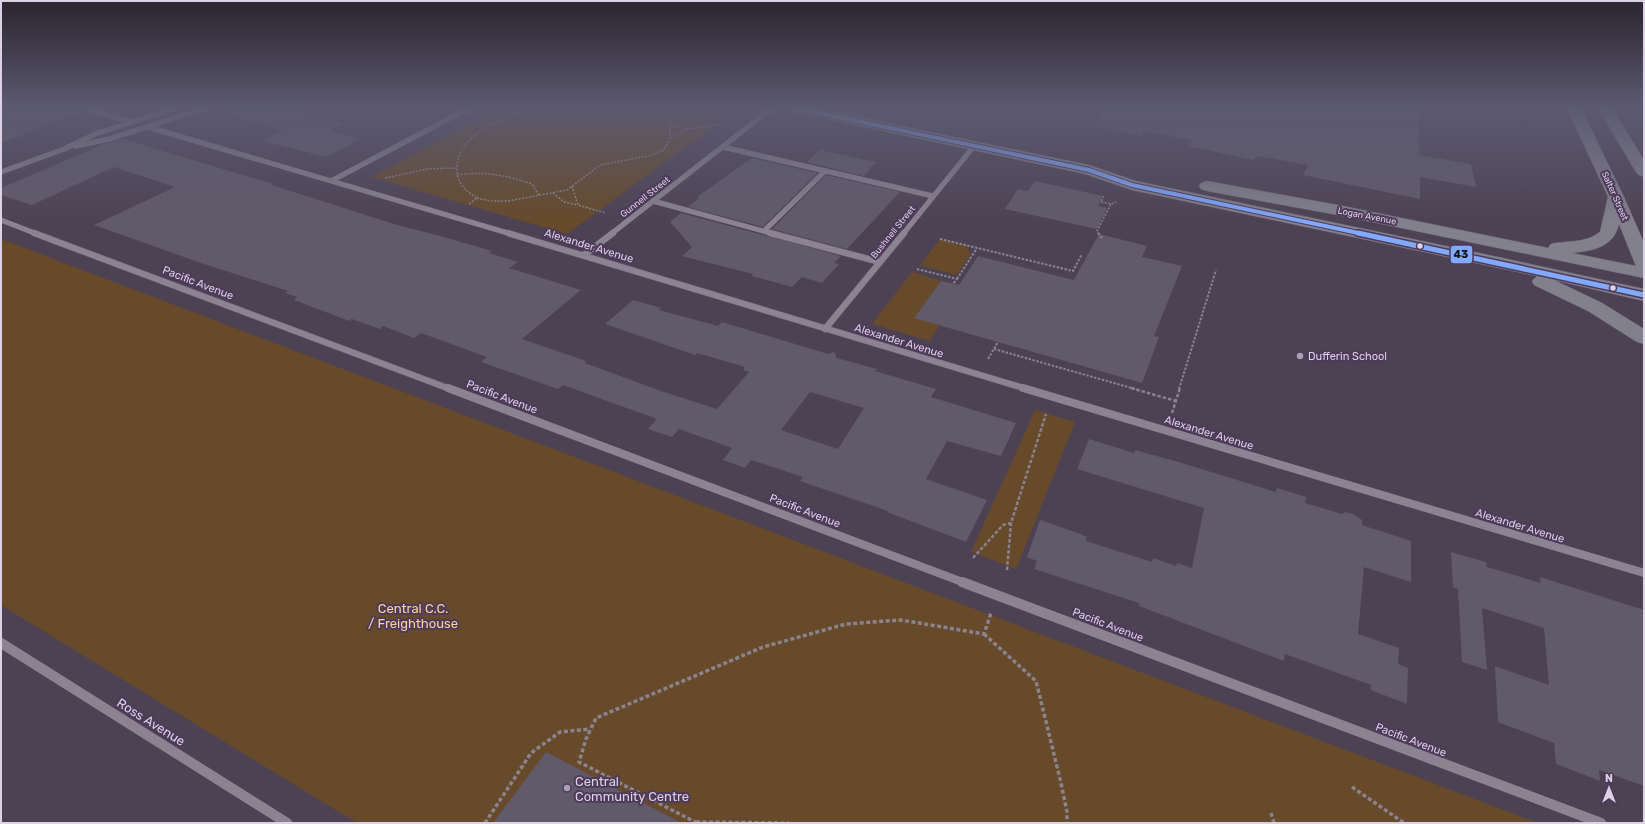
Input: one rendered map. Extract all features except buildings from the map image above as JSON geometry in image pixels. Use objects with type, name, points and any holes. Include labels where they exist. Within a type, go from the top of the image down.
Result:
[{"type":"main road","name":"Logan Avenue","points":[[976,146],[1089,170],[1141,174],[1343,211],[1644,273]]},
{"type":"main road","name":"Salter Street","points":[[1592,146],[1616,197],[1644,264]]},
{"type":"main road","points":[[1628,146],[1644,172]]},
{"type":"main road","name":"Logan Avenue","points":[[1089,170],[1132,185],[1498,262],[1644,295]]},
{"type":"main road","points":[[1515,246],[1571,248],[1597,242],[1608,234],[1616,197]]},
{"type":"main road","points":[[1498,262],[1582,300],[1644,338]]},
{"type":"street","points":[[1,172],[69,146]]},
{"type":"street","points":[[64,149],[75,146]]},
{"type":"street","name":"Alexander Avenue","points":[[216,146],[584,255],[825,330],[1644,573]]},
{"type":"street","points":[[333,180],[396,146]]},
{"type":"street","name":"Bushnell Street","points":[[825,330],[974,146]]},
{"type":"street","points":[[722,147],[933,196]]},
{"type":"street","name":"Gunnell Street","points":[[584,255],[722,147]]},
{"type":"street","points":[[764,231],[825,171]]},
{"type":"street","points":[[653,201],[880,262]]},
{"type":"street","name":"Pacific Avenue","points":[[1,220],[1601,823]]},
{"type":"street","name":"Ross Avenue","points":[[1,643],[286,823]]},
{"type":"path","points":[[464,146],[459,154],[456,168],[458,183],[465,191],[477,198],[491,201],[508,201],[567,190],[600,165],[648,156],[664,150],[666,146]]},
{"type":"path","points":[[384,178],[409,174],[426,169],[456,168]]},
{"type":"path","points":[[457,175],[472,172],[495,172],[532,184],[539,195]]},
{"type":"path","points":[[572,186],[578,205]]},
{"type":"path","points":[[552,193],[564,202],[606,213]]},
{"type":"path","points":[[467,205],[477,198]]},
{"type":"path","points":[[1102,238],[1097,231],[1111,204]]},
{"type":"path","points":[[940,239],[1073,271],[1082,254]]},
{"type":"path","points":[[953,284],[977,248]]},
{"type":"path","points":[[917,269],[956,279]]},
{"type":"path","points":[[1171,416],[1216,270]]},
{"type":"path","points":[[987,362],[998,342]]},
{"type":"path","points":[[994,349],[1176,401]]},
{"type":"path","points":[[1007,570],[1011,523],[1047,411]]},
{"type":"path","points":[[973,558],[1003,525],[1011,523]]},
{"type":"path","points":[[984,634],[997,595]]},
{"type":"path","points":[[790,823],[697,823],[579,762],[590,729],[596,718],[763,648],[846,624],[901,620],[984,634],[1036,681],[1061,783],[1067,812],[1067,823]]},
{"type":"path","points":[[485,823],[531,753],[560,732],[590,729]]},
{"type":"path","points":[[1352,787],[1404,823]]},
{"type":"path","points":[[1271,813],[1274,823]]},
{"type":"green space","points":[[428,146],[686,146],[567,234],[372,177]]},
{"type":"green space","name":"Central C.C. / Freighthouse","points":[[1,239],[1538,823],[357,823],[1,605]]},
{"type":"green space","points":[[940,239],[966,245],[971,254],[956,275],[920,265]]},
{"type":"green space","points":[[912,272],[941,281],[914,318],[940,325],[930,341],[872,324]]},
{"type":"green space","points":[[1035,410],[1075,422],[1016,569],[971,552]]},
{"type":"transit line","name":"43","points":[[977,146],[1089,170],[1132,185],[1498,262],[1644,295]]},
{"type":"place","name":"Dufferin School","points":[[1300,356]]},
{"type":"place","name":"Central Community Centre","points":[[567,788]]}]
